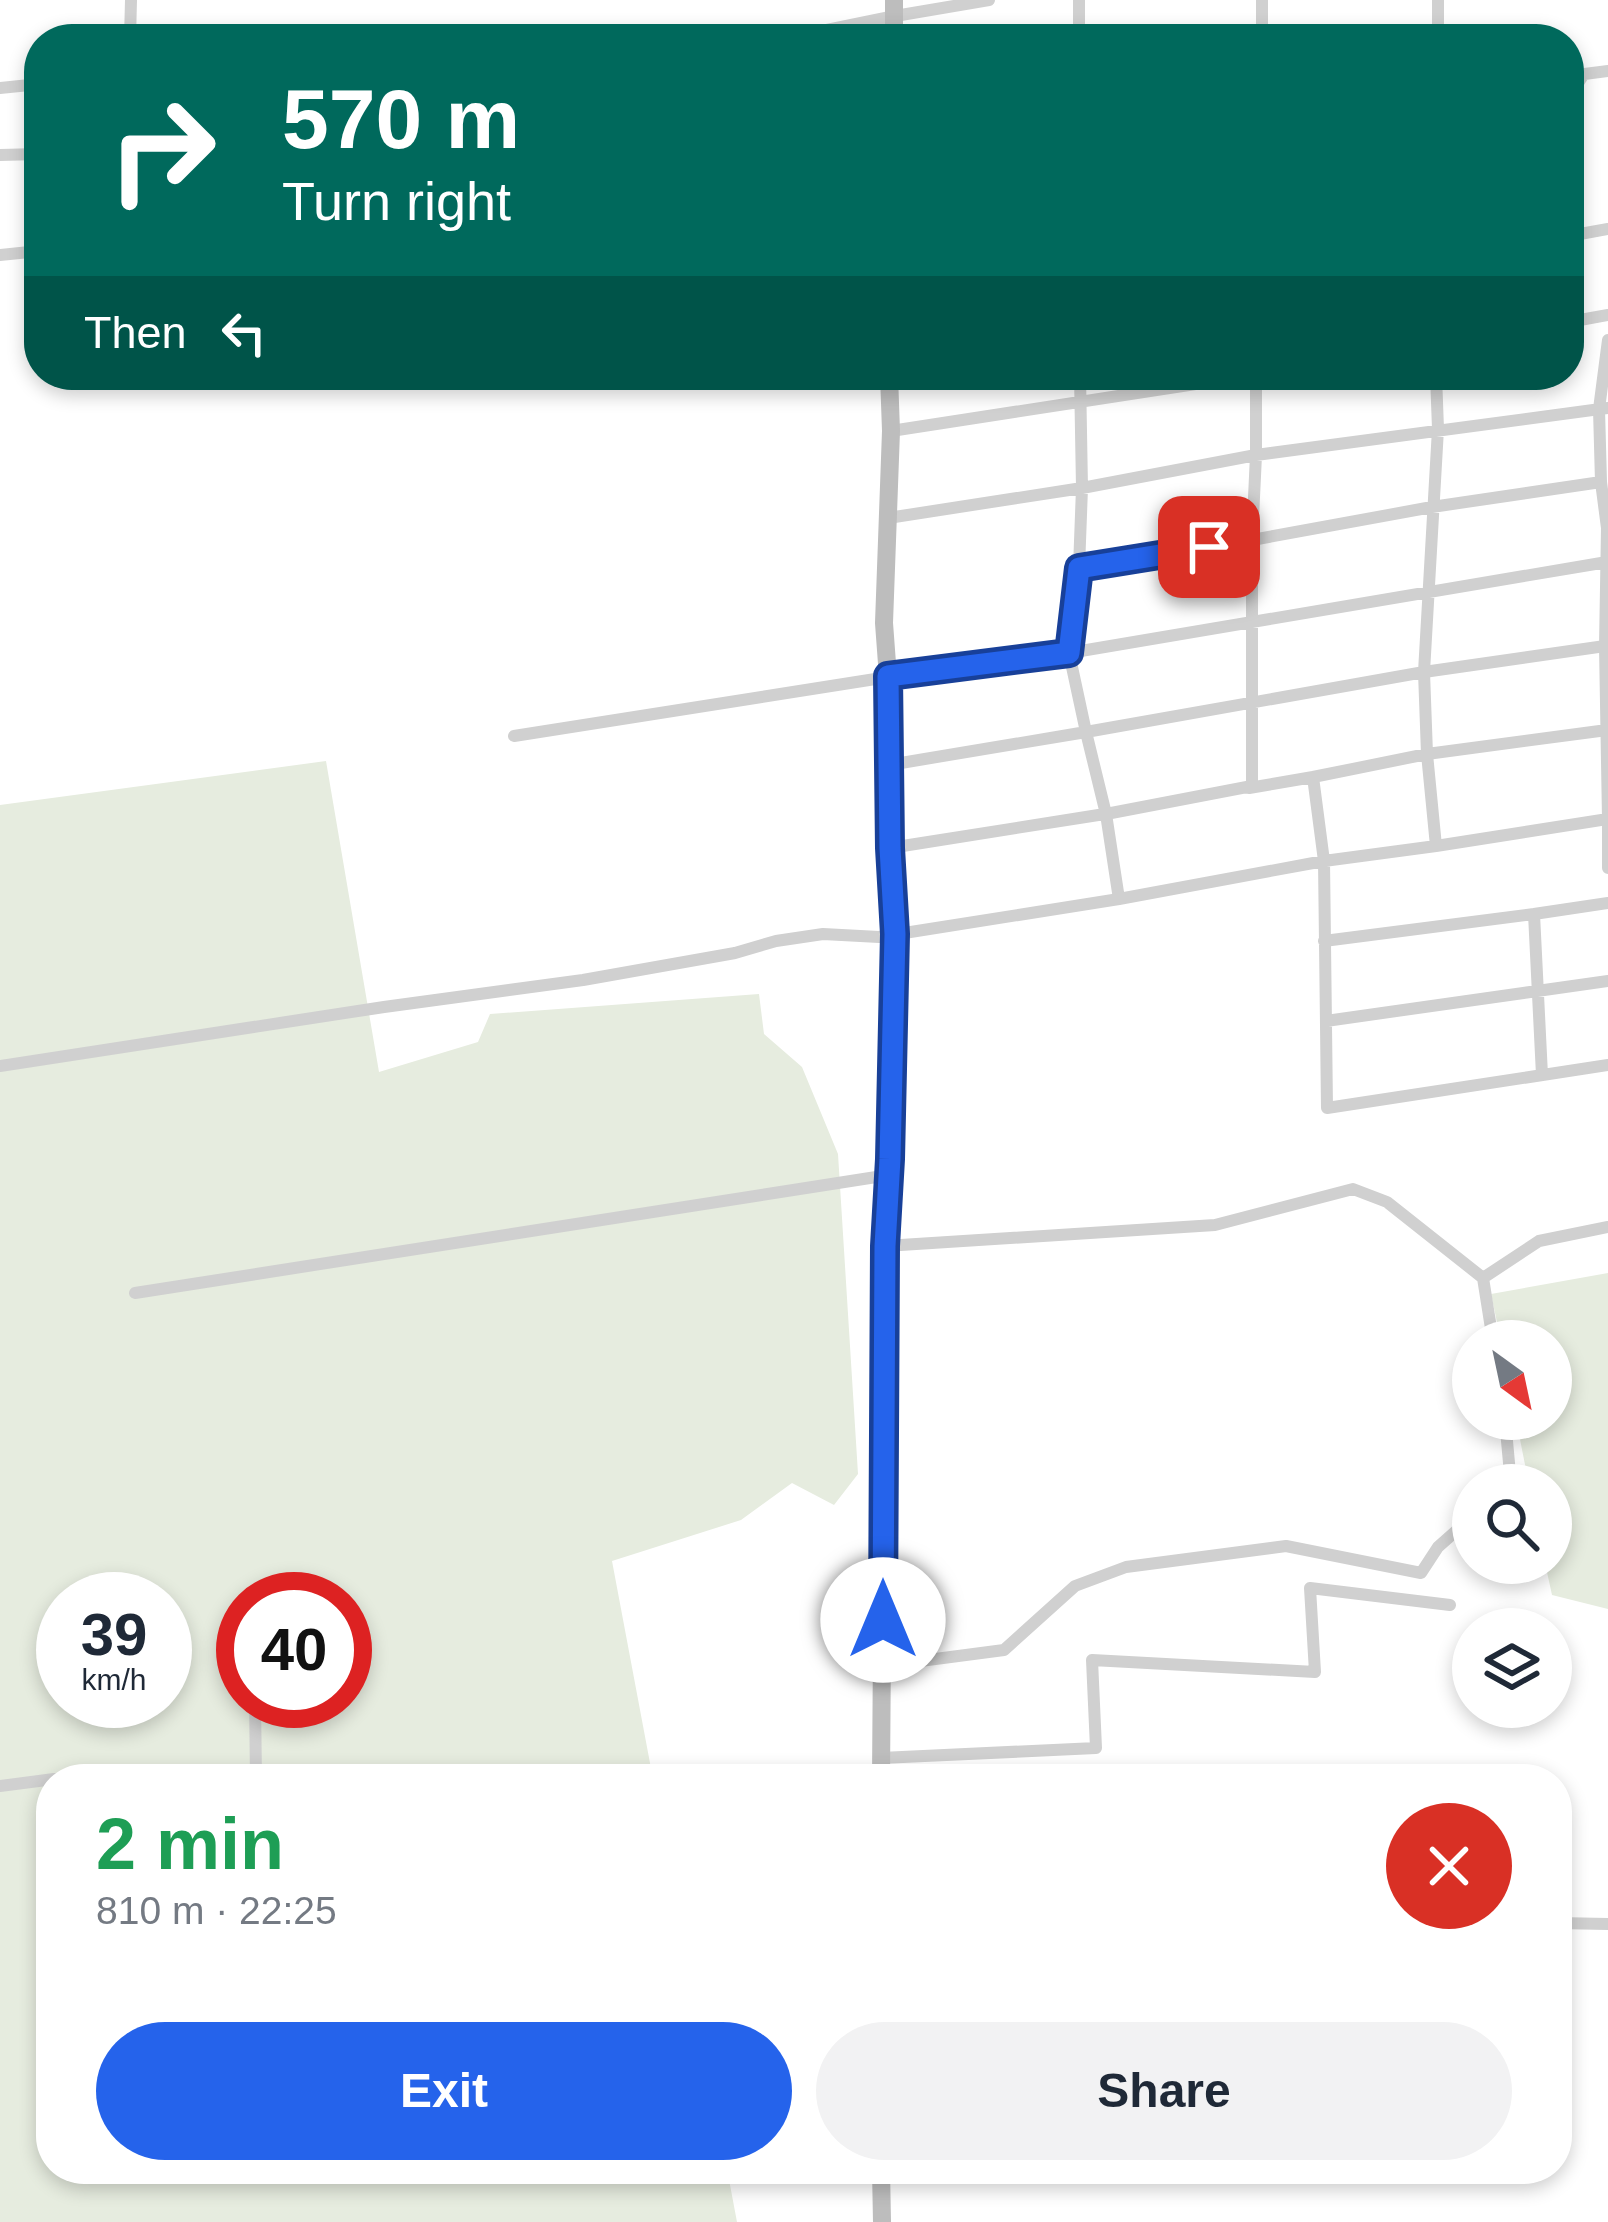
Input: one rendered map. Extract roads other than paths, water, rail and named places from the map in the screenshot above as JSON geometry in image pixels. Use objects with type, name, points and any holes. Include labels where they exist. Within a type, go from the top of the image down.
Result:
[{"type":"street","points":[[838,24],[895,8],[989,0]]},
{"type":"street","points":[[1608,340],[1601,482],[1607,528],[1608,868]]},
{"type":"street","points":[[881,1764],[885,1246],[895,934],[884,623],[890,390]]},
{"type":"street","points":[[1079,390],[1079,568],[1069,653],[1106,814],[1119,899]]},
{"type":"street","points":[[891,431],[1149,390]]},
{"type":"street","points":[[1106,814],[1252,786],[1255,390]]},
{"type":"street","points":[[1436,846],[1426,754],[1424,672],[1437,390]]},
{"type":"street","points":[[888,518],[1256,455],[1604,409]]},
{"type":"street","points":[[1079,568],[1601,482]]},
{"type":"street","points":[[514,736],[888,676],[1069,653],[1606,562]]},
{"type":"street","points":[[889,766],[1424,672],[1605,646]]},
{"type":"street","points":[[890,848],[1106,814],[1426,754],[1607,730]]},
{"type":"street","points":[[1313,777],[1324,861],[1328,1108],[1608,1064]]},
{"type":"street","points":[[0,1066],[584,980],[735,953],[776,940],[823,934],[878,937],[1324,861],[1608,819]]},
{"type":"street","points":[[1324,940],[1608,903]]},
{"type":"street","points":[[1534,914],[1542,1075]]},
{"type":"street","points":[[1326,1021],[1608,982]]},
{"type":"street","points":[[135,1293],[889,1175]]},
{"type":"street","points":[[885,1246],[1215,1225],[1353,1190],[1388,1202],[1483,1278],[1490,1320]]},
{"type":"street","points":[[1483,1278],[1539,1241],[1608,1227]]},
{"type":"street","points":[[882,1666],[1004,1651],[1075,1586],[1126,1567],[1286,1546],[1421,1573],[1452,1535]]},
{"type":"street","points":[[881,1758],[1096,1748],[1092,1660],[1315,1672],[1310,1588],[1450,1605]]},
{"type":"street","points":[[255,1728],[256,1764]]},
{"type":"street","points":[[0,1786],[36,1781]]},
{"type":"street","points":[[1572,1923],[1608,1924]]},
{"type":"street","points":[[881,2184],[882,2222]]}]
